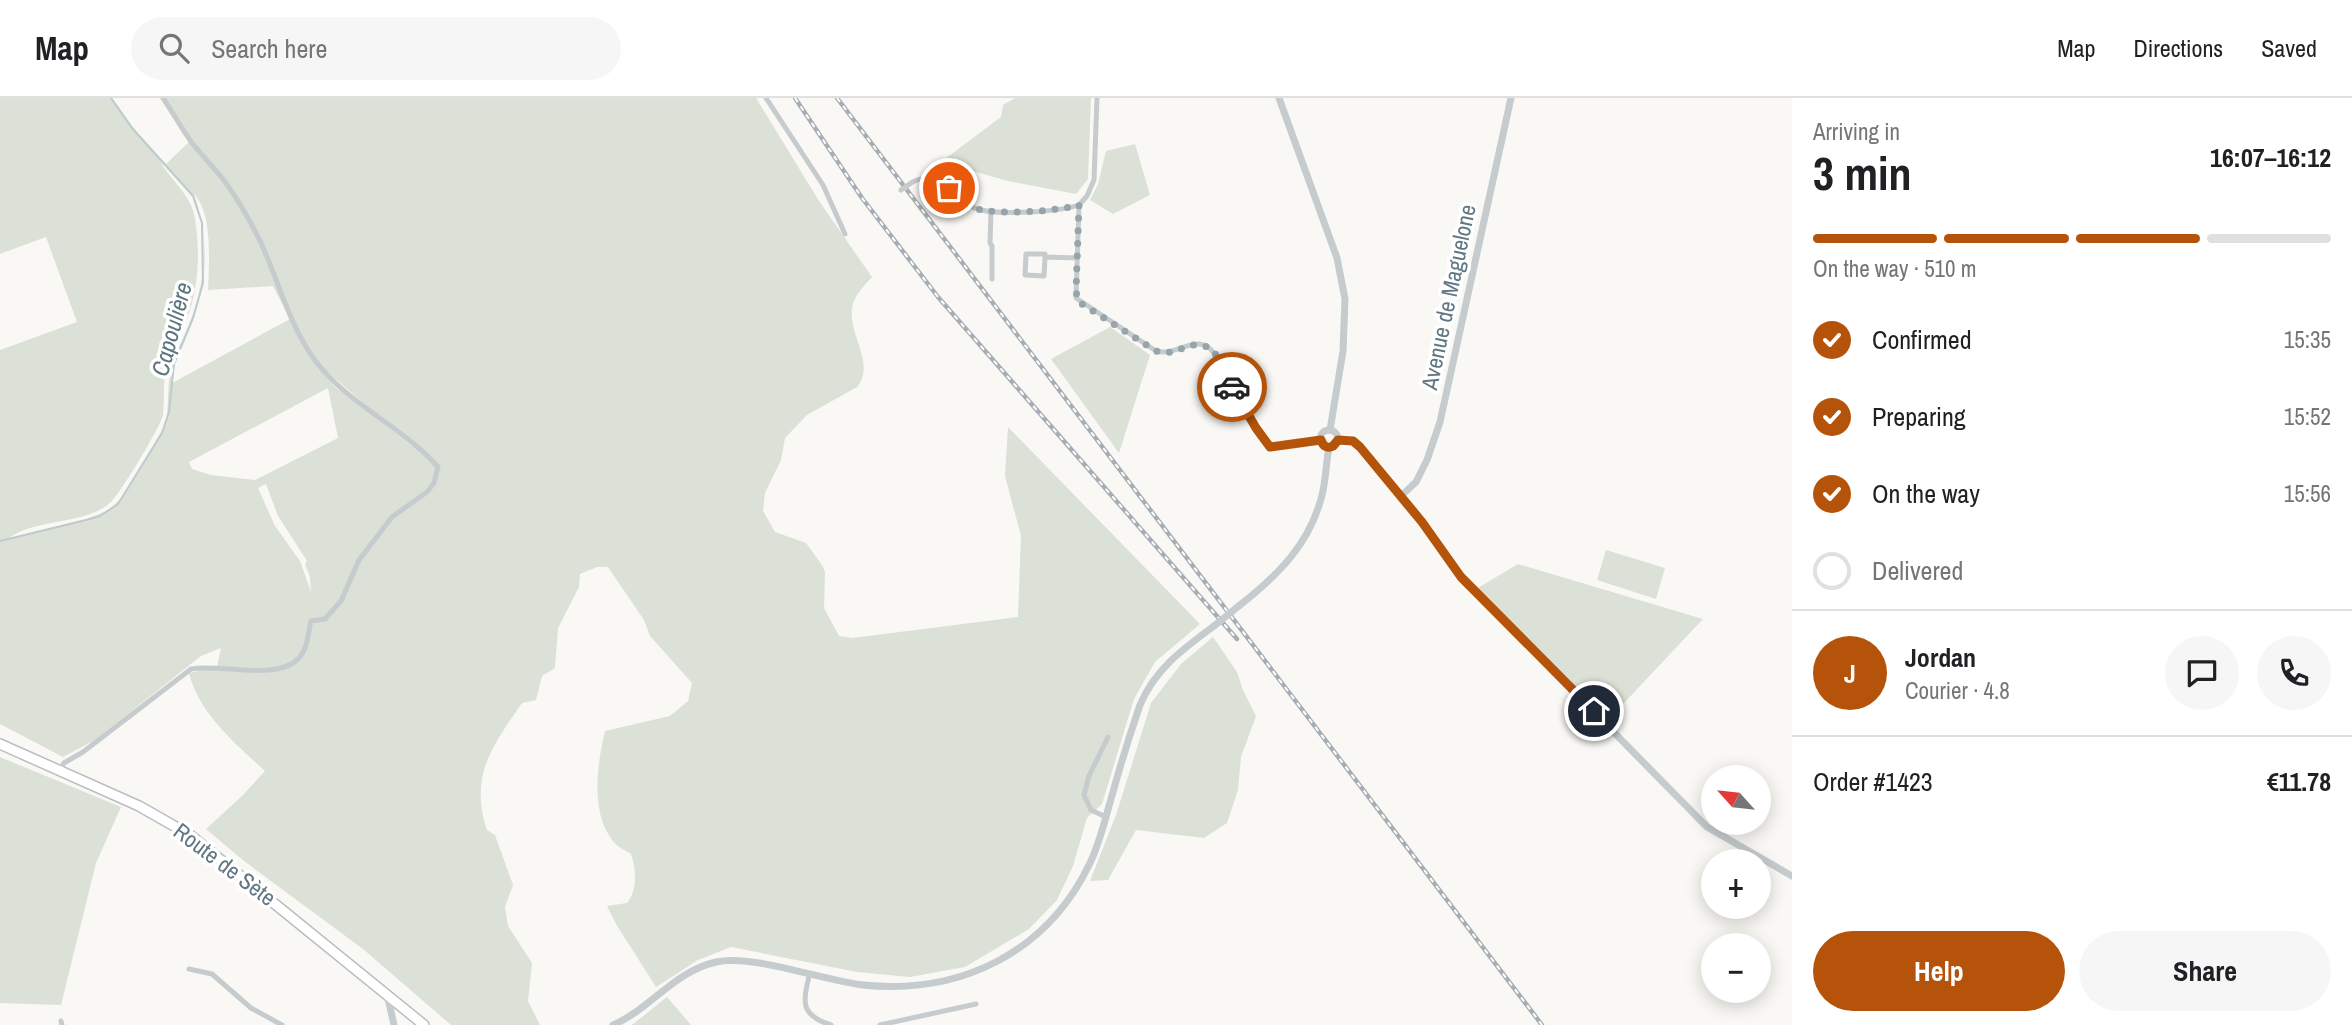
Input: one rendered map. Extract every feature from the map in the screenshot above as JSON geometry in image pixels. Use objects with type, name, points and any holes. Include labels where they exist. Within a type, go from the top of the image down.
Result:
[{"type":"main road","name":"Route de Sète","points":[[0,744],[139,806],[190,835],[424,1025]]},
{"type":"street","points":[[60,770],[64,763],[83,752],[191,669],[205,666],[251,671],[292,664],[306,645],[311,621],[325,619],[341,601],[359,560],[392,517],[427,492],[434,483],[438,467],[427,454],[365,408],[314,359],[302,340],[261,244],[224,181],[191,141],[163,98]]},
{"type":"street","points":[[766,98],[823,185],[845,234]]},
{"type":"street","points":[[901,191],[923,178],[941,182],[968,205],[991,211],[1059,209],[1079,205],[1087,196],[1094,180],[1097,98]]},
{"type":"street","points":[[1279,98],[1336,258],[1345,299],[1343,351],[1330,430]]},
{"type":"street","name":"Avenue de Maguelone","points":[[1401,496],[1416,482],[1440,422],[1511,98]]},
{"type":"street","points":[[1079,205],[1076,292],[1079,302],[1156,351],[1167,353],[1194,343],[1207,345],[1270,447],[1321,440]]},
{"type":"street","points":[[991,211],[992,279]]},
{"type":"street","points":[[1045,257],[1044,276],[1025,275],[1026,254],[1077,258]]},
{"type":"street","points":[[1329,447],[1321,440],[1323,433],[1330,430],[1336,432],[1338,440]]},
{"type":"street","points":[[1338,440],[1353,441],[1360,447],[1401,496],[1461,577],[1707,827],[1792,876]]},
{"type":"street","points":[[1329,447],[1338,440]]},
{"type":"street","points":[[613,1025],[629,1018],[685,973],[719,961],[743,961],[861,985],[918,986],[947,981],[987,967],[1022,946],[1060,909],[1090,864],[1135,718],[1148,687],[1168,663],[1282,570],[1305,539],[1322,497],[1329,447]]},
{"type":"street","points":[[1106,817],[1091,810],[1084,795],[1088,776],[1108,737]]},
{"type":"street","points":[[189,969],[212,975],[251,1008],[282,1025]]},
{"type":"street","points":[[809,976],[804,993],[804,1007],[810,1015],[831,1025]]},
{"type":"street","points":[[386,993],[394,1025]]},
{"type":"street","points":[[880,1025],[976,1004]]},
{"type":"shaded area","points":[[0,98],[112,98],[136,131],[166,164],[189,142],[164,98],[756,98],[819,201],[872,277],[856,296],[853,304],[853,325],[864,368],[862,378],[857,387],[807,415],[785,438],[781,460],[765,493],[763,511],[775,532],[806,543],[822,565],[825,572],[824,608],[839,636],[852,638],[1018,617],[1021,536],[1005,476],[1008,427],[1200,624],[1155,662],[1134,699],[1102,804],[1087,818],[1073,866],[1057,900],[1029,929],[965,967],[910,977],[857,972],[731,947],[698,960],[656,987],[607,906],[627,903],[633,892],[635,873],[631,854],[615,843],[601,816],[598,773],[605,731],[670,716],[688,701],[692,683],[650,636],[644,620],[608,567],[597,567],[580,574],[579,587],[558,628],[555,668],[542,676],[536,700],[522,703],[501,734],[486,762],[482,777],[482,811],[487,830],[495,835],[513,885],[505,907],[508,926],[532,963],[528,1001],[540,1025],[451,1025],[363,949],[244,861],[206,829],[265,771],[220,727],[194,688],[189,673],[217,667],[221,648],[201,656],[95,740],[63,757],[0,724],[0,350],[77,322],[46,237],[0,254]],"holes":[[[160,161],[180,180],[197,205],[194,194],[200,203],[207,226],[208,290],[273,286],[290,319],[172,383],[176,361],[196,310],[204,277],[205,260],[204,244],[201,221],[203,271],[197,303],[172,366],[165,425],[125,494],[109,510],[87,519],[9,538],[33,527],[76,518],[102,509],[117,495],[148,445],[163,415],[165,373],[189,313],[198,266],[198,242],[193,210]],[[323,368],[418,450],[333,385]],[[328,388],[338,438],[255,480],[211,475],[192,469],[189,462]],[[266,484],[278,516],[307,561],[305,564],[310,577],[311,592],[300,561],[275,526],[258,488]]]},
{"type":"shaded area","points":[[1015,98],[1091,98],[1088,179],[1076,194],[1008,181],[941,162],[1001,117],[1003,105]]},
{"type":"shaded area","points":[[1135,144],[1150,195],[1113,214],[1090,200],[1098,184],[1106,151]]},
{"type":"shaded area","points":[[1110,327],[1150,355],[1119,453],[1051,359]]},
{"type":"shaded area","points":[[1606,550],[1665,568],[1656,599],[1597,580]]},
{"type":"shaded area","points":[[1518,564],[1703,619],[1608,720],[1476,589]]},
{"type":"shaded area","points":[[1213,637],[1237,672],[1256,716],[1241,757],[1238,790],[1227,823],[1204,838],[1136,830],[1108,880],[1090,881],[1116,815],[1151,703],[1181,664]]},
{"type":"shaded area","points":[[0,757],[121,807],[96,863],[61,1005],[0,1003]]},
{"type":"shaded area","points":[[667,997],[691,1025],[632,1025]]},
{"type":"waterway","name":"Capoulière","points":[[0,541],[100,516],[118,504],[162,433],[169,412],[174,364],[193,318],[203,283],[202,223],[193,196],[132,128],[111,98]]},
{"type":"railway","points":[[795,98],[862,198],[938,297],[1237,639]]},
{"type":"railway","points":[[837,98],[1542,1025]]},
{"type":"way so far","points":[[949,188],[965,203],[982,210],[1059,209],[1079,205],[1076,292],[1079,302],[1156,351],[1173,352],[1194,343],[1207,345],[1232,387]]},
{"type":"route","points":[[1232,387],[1270,447],[1321,440],[1329,447],[1338,440],[1353,441],[1360,447],[1422,522],[1461,577],[1594,711]]}]
